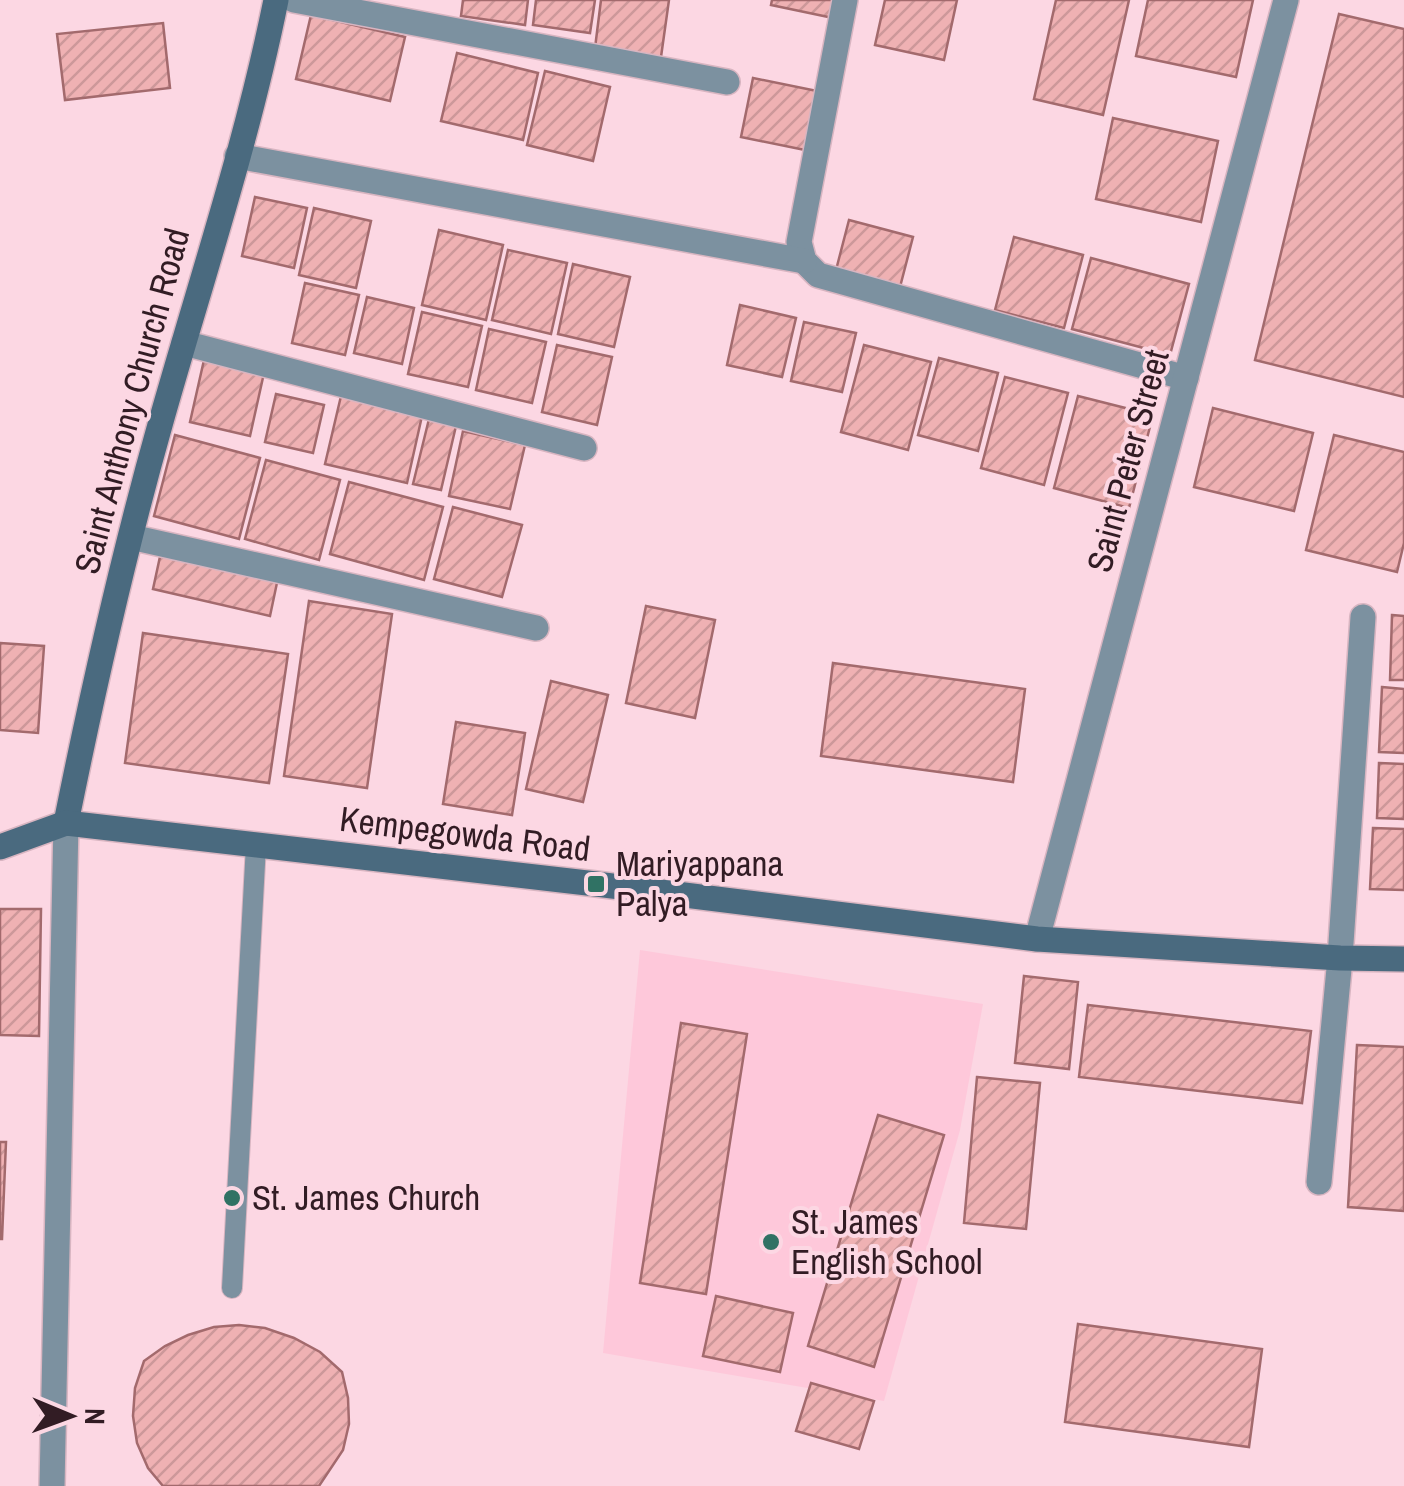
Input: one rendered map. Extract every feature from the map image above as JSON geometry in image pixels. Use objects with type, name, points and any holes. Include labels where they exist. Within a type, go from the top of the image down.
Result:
[{"type":"street","name":"Saint Anthony Church Road","points":[[66,823],[104,636],[259,83],[276,0]]},
{"type":"street","points":[[294,0],[727,82]]},
{"type":"street","points":[[845,0],[799,242],[804,261],[818,275],[1186,378]]},
{"type":"street","name":"Saint Peter Street","points":[[1037,939],[1286,0]]},
{"type":"street","points":[[237,156],[804,261]]},
{"type":"street","points":[[184,343],[584,448]]},
{"type":"street","points":[[131,537],[536,628]]},
{"type":"street","points":[[1320,1182],[1363,617]]},
{"type":"street","points":[[52,1486],[66,823]]},
{"type":"street","name":"Kempegowda Road","points":[[0,847],[66,823],[1037,939],[1404,959]]},
{"type":"lane","points":[[232,1288],[256,845]]},
{"type":"shaded area","name":"St. James English School","points":[[640,950],[983,1004],[960,1130],[884,1401],[603,1353]]},
{"type":"building","points":[[463,0],[528,0],[525,25],[461,16]]},
{"type":"building","points":[[536,0],[595,0],[590,33],[533,25]]},
{"type":"building","points":[[601,0],[669,0],[661,57],[595,48]]},
{"type":"building","points":[[772,0],[837,0],[833,18],[771,5]]},
{"type":"building","points":[[885,0],[957,0],[944,60],[875,45]]},
{"type":"building","points":[[1056,0],[1129,0],[1103,115],[1034,99]]},
{"type":"building","points":[[1148,0],[1253,0],[1236,77],[1136,56]]},
{"type":"building","points":[[1339,14],[1404,29],[1404,397],[1255,360]]},
{"type":"building","points":[[311,15],[405,37],[390,101],[296,79]]},
{"type":"building","points":[[163,23],[170,88],[65,100],[57,34]]},
{"type":"building","points":[[457,53],[538,73],[523,140],[441,121]]},
{"type":"building","points":[[545,71],[610,87],[593,161],[527,145]]},
{"type":"building","points":[[753,78],[817,91],[805,150],[741,137]]},
{"type":"building","points":[[1113,118],[1218,141],[1201,222],[1096,199]]},
{"type":"building","points":[[255,197],[307,208],[294,268],[242,256]]},
{"type":"building","points":[[314,208],[371,221],[356,288],[299,275]]},
{"type":"building","points":[[849,220],[913,237],[900,287],[836,270]]},
{"type":"building","points":[[439,230],[503,245],[486,320],[422,305]]},
{"type":"building","points":[[1014,237],[1083,255],[1064,328],[995,310]]},
{"type":"building","points":[[508,250],[567,263],[551,334],[492,320]]},
{"type":"building","points":[[1091,258],[1189,284],[1170,355],[1072,329]]},
{"type":"building","points":[[573,264],[630,277],[614,347],[558,334]]},
{"type":"building","points":[[305,283],[359,295],[345,355],[292,343]]},
{"type":"building","points":[[367,297],[414,308],[402,364],[354,353]]},
{"type":"building","points":[[740,305],[796,318],[782,377],[727,365]]},
{"type":"building","points":[[422,312],[482,326],[468,387],[408,374]]},
{"type":"building","points":[[804,322],[856,333],[842,392],[791,381]]},
{"type":"building","points":[[489,329],[546,342],[532,403],[476,390]]},
{"type":"building","points":[[557,345],[612,357],[597,425],[542,412]]},
{"type":"building","points":[[864,345],[931,362],[908,450],[841,432]]},
{"type":"building","points":[[939,358],[998,373],[978,451],[918,435]]},
{"type":"building","points":[[204,360],[264,373],[250,436],[190,422]]},
{"type":"building","points":[[1005,377],[1068,393],[1044,485],[981,468]]},
{"type":"building","points":[[276,394],[324,405],[313,453],[265,442]]},
{"type":"building","points":[[341,396],[422,416],[407,483],[325,464]]},
{"type":"building","points":[[1078,396],[1153,415],[1129,508],[1054,488]]},
{"type":"building","points":[[1213,408],[1313,433],[1294,511],[1194,487]]},
{"type":"building","points":[[429,419],[456,426],[441,490],[413,484]]},
{"type":"building","points":[[463,431],[525,445],[510,509],[449,496]]},
{"type":"building","points":[[175,435],[260,458],[239,539],[154,516]]},
{"type":"building","points":[[1334,435],[1404,452],[1404,543],[1397,572],[1306,550]]},
{"type":"building","points":[[266,460],[340,480],[319,560],[245,539]]},
{"type":"building","points":[[349,482],[443,507],[424,580],[330,554]]},
{"type":"building","points":[[453,507],[522,525],[502,597],[434,579]]},
{"type":"building","points":[[161,552],[278,578],[270,616],[153,589]]},
{"type":"building","points":[[309,601],[392,614],[367,788],[284,776]]},
{"type":"building","points":[[646,606],[715,620],[695,718],[626,703]]},
{"type":"building","points":[[1392,615],[1404,616],[1404,680],[1390,680]]},
{"type":"building","points":[[143,633],[288,654],[269,783],[125,763]]},
{"type":"building","points":[[0,643],[44,646],[38,733],[0,730]]},
{"type":"building","points":[[833,663],[1025,689],[1013,782],[821,756]]},
{"type":"building","points":[[551,681],[608,695],[583,802],[526,789]]},
{"type":"building","points":[[1382,687],[1404,689],[1404,753],[1379,752]]},
{"type":"building","points":[[456,722],[525,733],[512,815],[443,804]]},
{"type":"building","points":[[1379,763],[1404,764],[1404,819],[1377,818]]},
{"type":"building","points":[[1373,828],[1404,829],[1404,890],[1370,889]]},
{"type":"building","points":[[0,909],[41,909],[39,1036],[0,1035]]},
{"type":"building","points":[[1024,976],[1078,982],[1069,1069],[1015,1063]]},
{"type":"building","points":[[1088,1005],[1311,1031],[1302,1103],[1079,1077]]},
{"type":"building","points":[[681,1023],[747,1034],[706,1294],[640,1283]]},
{"type":"building","points":[[1357,1045],[1404,1047],[1404,1211],[1348,1207]]},
{"type":"building","points":[[977,1077],[1040,1083],[1026,1229],[964,1223]]},
{"type":"building","points":[[878,1115],[944,1135],[874,1367],[808,1346]]},
{"type":"building","points":[[0,1142],[6,1142],[2,1239],[0,1239]]},
{"type":"building","points":[[716,1296],[793,1313],[780,1372],[703,1356]]},
{"type":"building","points":[[1078,1324],[1262,1349],[1249,1447],[1065,1422]]},
{"type":"building","points":[[239,1325],[265,1328],[294,1338],[320,1352],[342,1372],[349,1424],[343,1450],[319,1486],[163,1486],[148,1468],[137,1443],[133,1416],[135,1388],[144,1361],[188,1335]]},
{"type":"building","points":[[811,1383],[874,1401],[859,1449],[796,1431]]},
{"type":"place","name":"Mariyappana Palya","points":[[596,884]]},
{"type":"place","name":"St. James Church","points":[[232,1198]]},
{"type":"place","name":"St. James English School","points":[[771,1242]]}]
